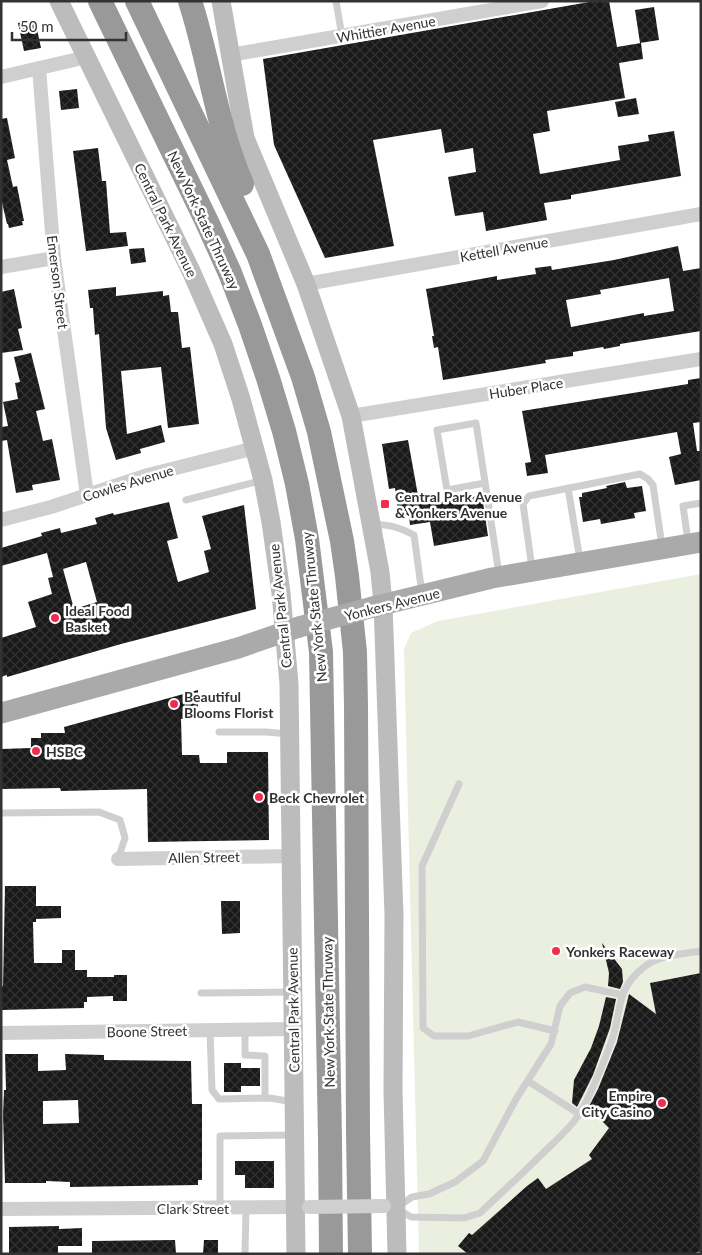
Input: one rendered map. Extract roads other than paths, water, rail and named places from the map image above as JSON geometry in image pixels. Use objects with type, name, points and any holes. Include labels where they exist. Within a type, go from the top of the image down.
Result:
[{"type":"highway","points":[[89,1],[146,97]]},
{"type":"highway","name":"New York State Thruway","points":[[100,1],[230,273],[268,378],[297,484],[307,539],[321,652],[331,1254]]},
{"type":"highway","name":"New York State Thruway","points":[[137,1],[258,254],[303,377],[331,488],[347,576],[355,652],[360,1254]]},
{"type":"highway","points":[[190,1],[203,44],[231,159],[248,197],[258,254]]},
{"type":"main road","name":"Central Park Avenue","points":[[59,1],[191,271],[223,344],[263,480],[281,593],[291,629],[288,684],[294,1135],[302,1208],[296,1254]]},
{"type":"main road","points":[[221,1],[246,138],[306,284],[351,416],[380,573],[378,606],[394,916],[390,1207],[396,1254]]},
{"type":"main road","name":"Yonkers Avenue","points":[[1,713],[238,648],[291,629],[378,606],[500,577],[695,543]]},
{"type":"street","name":"Whittier Avenue","points":[[230,55],[534,2]]},
{"type":"street","points":[[1,77],[87,57]]},
{"type":"street","name":"Emerson Street","points":[[39,68],[54,258],[87,495]]},
{"type":"street","name":"Kettell Avenue","points":[[306,284],[701,214]]},
{"type":"street","points":[[1,267],[54,258]]},
{"type":"street","name":"Huber Place","points":[[351,416],[701,359]]},
{"type":"street","name":"Cowles Avenue","points":[[1,520],[51,507],[148,475],[255,448]]},
{"type":"street","name":"Allen Street","points":[[118,859],[290,856]]},
{"type":"street","name":"Boone Street","points":[[1,1033],[293,1029]]},
{"type":"street","name":"Clark Street","points":[[1,1209],[390,1207]]},
{"type":"lane","points":[[336,1],[342,36]]},
{"type":"lane","points":[[485,483],[447,490],[437,430],[476,423],[500,577]]},
{"type":"lane","points":[[533,571],[523,504],[529,496],[640,474],[653,485],[663,549]]},
{"type":"lane","points":[[186,500],[263,480]]},
{"type":"lane","points":[[568,488],[580,563]]},
{"type":"lane","points":[[695,543],[683,506],[701,503]]},
{"type":"lane","points":[[370,524],[403,528],[414,535],[422,596]]},
{"type":"lane","points":[[219,732],[290,734]]},
{"type":"lane","points":[[459,784],[422,866],[423,1028],[434,1036],[468,1036],[518,1022],[555,1031]]},
{"type":"lane","points":[[1,813],[99,812],[112,815],[120,820],[125,838],[118,859]]},
{"type":"lane","points":[[390,1207],[411,1216],[464,1218],[480,1213],[563,1134],[579,1114],[598,1076],[613,1038],[620,1001],[627,985],[643,967],[662,958],[701,951]]},
{"type":"lane","points":[[390,1207],[412,1198],[429,1194],[455,1182],[483,1161],[528,1080],[551,1044],[560,1006],[570,993],[585,987],[622,995]]},
{"type":"lane","points":[[201,993],[293,992]]},
{"type":"lane","points":[[245,1029],[246,1055],[265,1056],[265,1098]]},
{"type":"lane","points":[[210,1030],[212,1090],[219,1099],[265,1098],[294,1102]]},
{"type":"lane","points":[[528,1080],[579,1114]]},
{"type":"lane","points":[[220,1208],[220,1136],[294,1135]]},
{"type":"lane","points":[[245,1254],[246,1208]]},
{"type":"place","name":"Central Park Avenue & Yonkers Avenue","points":[[385,504]]},
{"type":"place","name":"Ideal Food Basket","points":[[55,618]]},
{"type":"place","name":"Beautiful Blooms Florist","points":[[174,704]]},
{"type":"place","name":"HSBC","points":[[36,751]]},
{"type":"place","name":"Beck Chevrolet","points":[[259,797]]},
{"type":"place","name":"Yonkers Raceway","points":[[556,951]]},
{"type":"place","name":"Empire City Casino","points":[[662,1103]]}]
